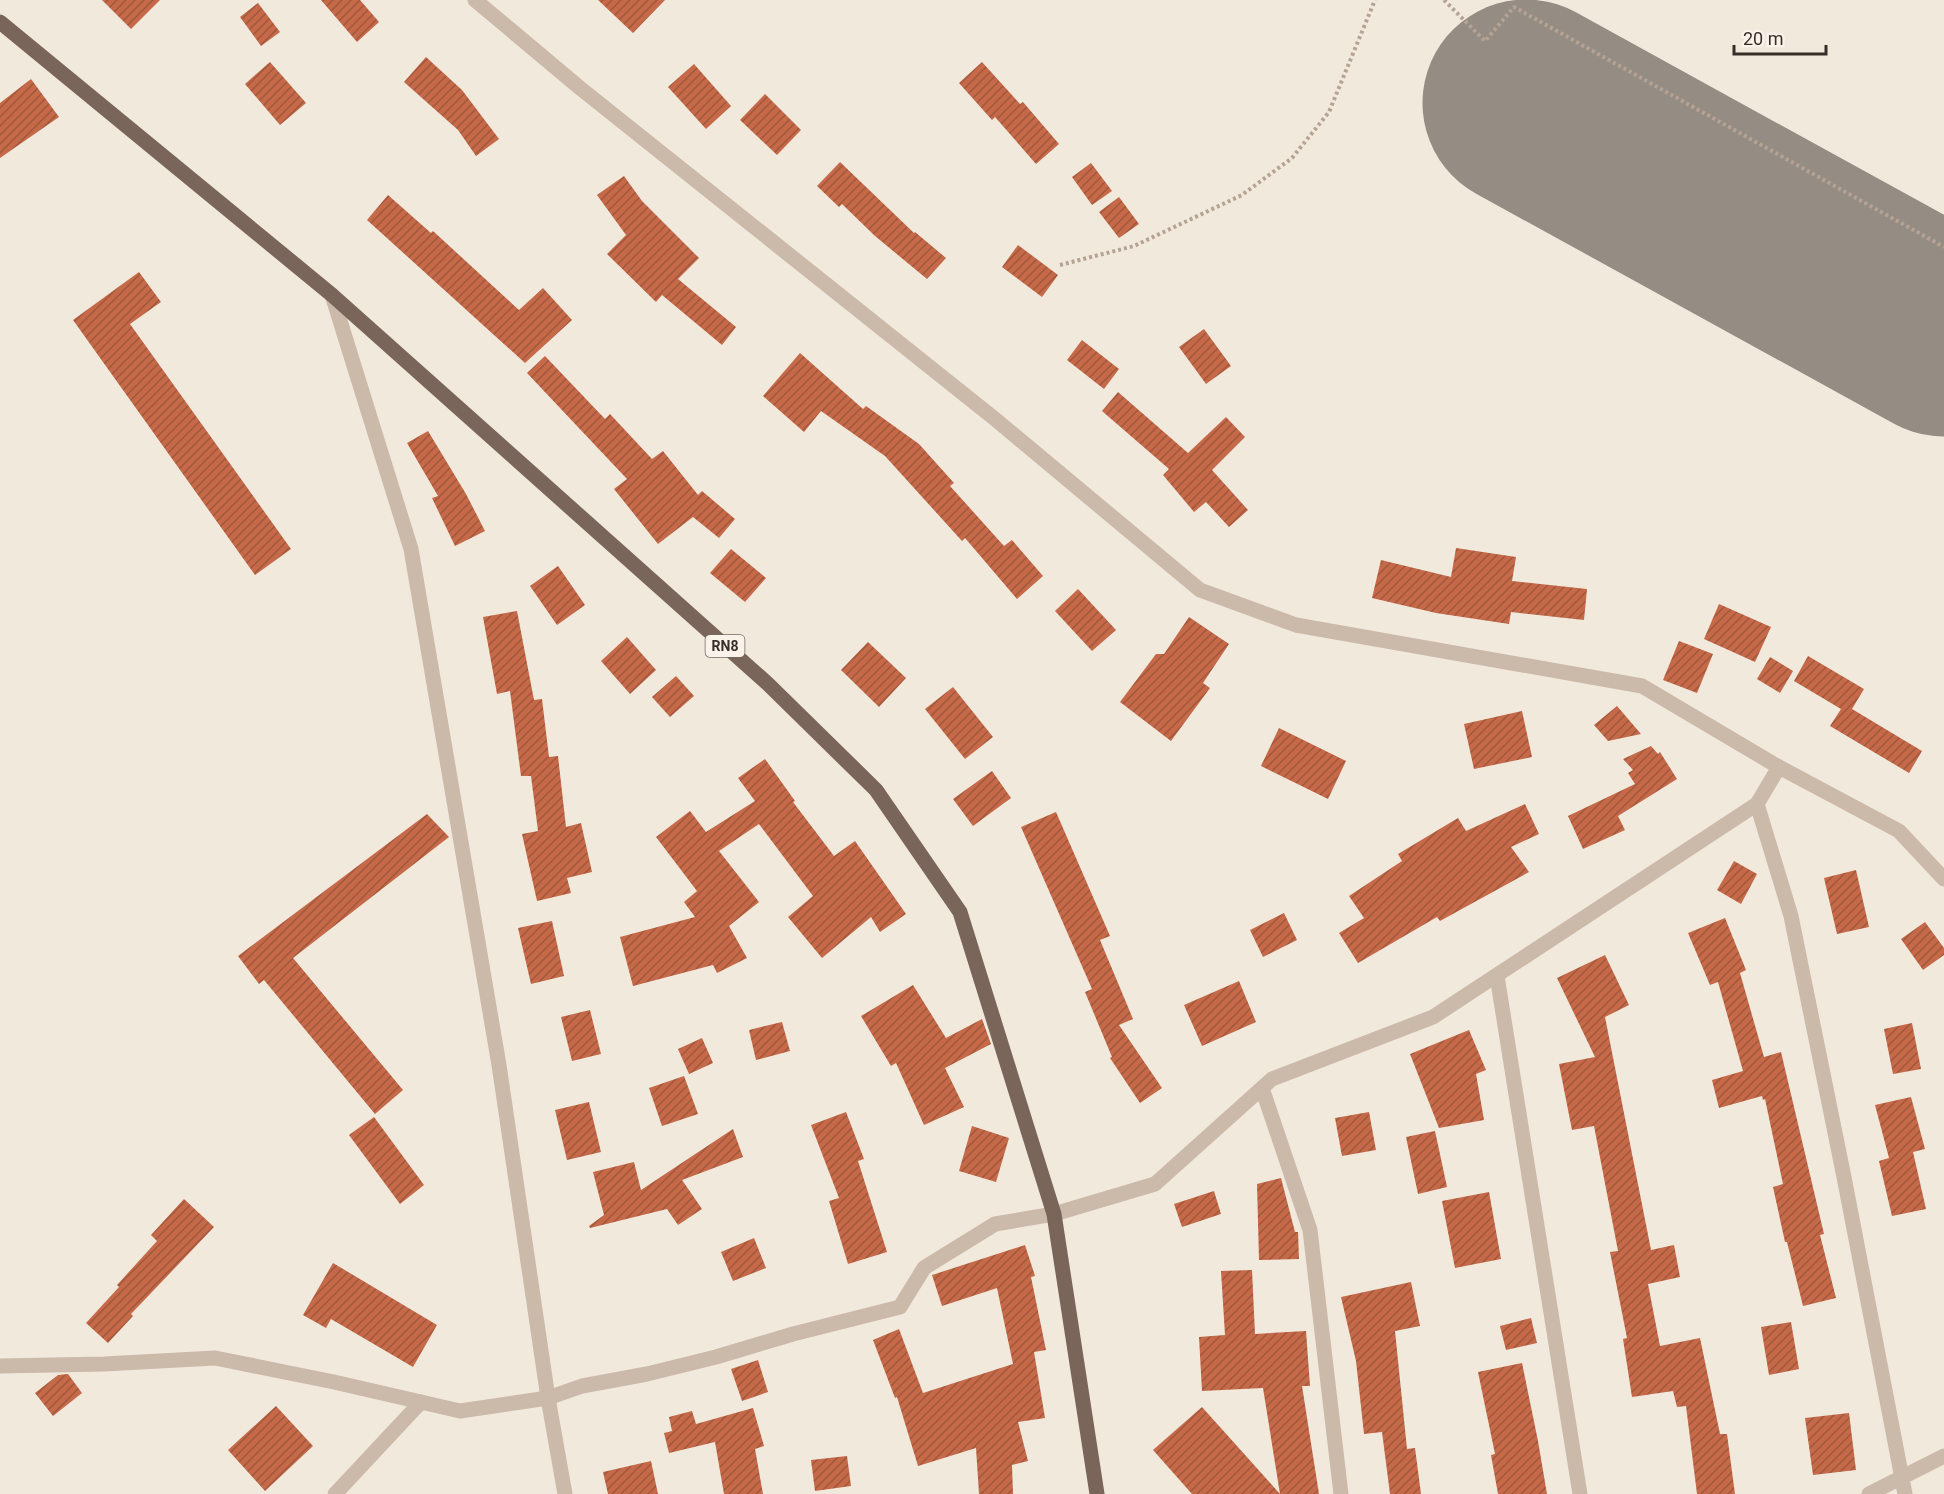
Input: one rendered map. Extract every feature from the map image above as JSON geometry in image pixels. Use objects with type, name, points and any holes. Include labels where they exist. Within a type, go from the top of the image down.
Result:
[{"type":"main road","name":"RN8","points":[[0,22],[332,295],[768,684],[876,790],[960,912],[1054,1214],[1097,1494]]},
{"type":"street","points":[[475,0],[580,88],[995,419],[1200,590],[1296,625],[1642,686],[1779,767],[1899,831],[1944,879]]},
{"type":"street","points":[[332,295],[411,549],[499,1065],[548,1398],[565,1494]]},
{"type":"street","points":[[0,1366],[104,1364],[215,1358],[460,1411],[548,1398],[582,1386],[716,1357],[793,1334],[900,1307],[924,1268],[995,1224],[1054,1214],[1155,1184],[1272,1079],[1433,1017],[1757,804],[1779,767]]},
{"type":"street","points":[[1757,804],[1791,916],[1905,1494]]},
{"type":"street","points":[[1497,976],[1580,1494]]},
{"type":"street","points":[[1262,1088],[1310,1230],[1341,1494]]},
{"type":"street","points":[[335,1494],[421,1402]]},
{"type":"street","points":[[1869,1494],[1944,1456]]},
{"type":"path","points":[[1060,265],[1134,246],[1242,195],[1292,158],[1329,112],[1375,0]]},
{"type":"path","points":[[1444,0],[1485,41],[1514,7],[1944,247]]},
{"type":"building","points":[[102,0],[160,0],[131,29]]},
{"type":"building","points":[[321,0],[360,0],[379,22],[357,42]]},
{"type":"building","points":[[598,0],[665,0],[633,33]]},
{"type":"building","points":[[258,3],[280,32],[261,46],[240,17]]},
{"type":"building","points":[[426,57],[462,90],[499,139],[476,156],[458,130],[404,82]]},
{"type":"building","points":[[270,62],[306,103],[280,125],[245,84]]},
{"type":"building","points":[[982,62],[1020,104],[1023,102],[1059,144],[1036,164],[995,117],[992,120],[959,83]]},
{"type":"building","points":[[694,64],[731,106],[706,129],[668,87]]},
{"type":"building","points":[[31,79],[59,117],[0,158],[0,103]]},
{"type":"building","points":[[765,94],[801,130],[777,155],[740,120]]},
{"type":"building","points":[[840,162],[914,233],[946,258],[927,279],[875,236],[842,204],[839,207],[817,186]]},
{"type":"building","points":[[1091,163],[1112,191],[1092,205],[1072,177]]},
{"type":"building","points":[[624,176],[642,201],[699,258],[678,279],[736,327],[722,345],[662,295],[656,302],[607,254],[626,235],[597,195]]},
{"type":"building","points":[[388,195],[431,233],[433,231],[519,310],[543,288],[572,320],[525,363],[367,220]]},
{"type":"building","points":[[1119,197],[1139,224],[1119,238],[1099,212]]},
{"type":"building","points":[[1018,245],[1058,275],[1042,297],[1002,267]]},
{"type":"building","points":[[139,272],[161,302],[130,324],[291,549],[255,575],[73,320]]},
{"type":"building","points":[[1204,329],[1231,366],[1206,384],[1179,347]]},
{"type":"building","points":[[1082,340],[1119,369],[1104,389],[1067,360]]},
{"type":"building","points":[[800,353],[863,409],[866,406],[919,444],[954,483],[950,486],[1004,546],[1012,540],[1043,576],[1017,599],[965,538],[962,541],[885,456],[821,411],[804,432],[763,396]]},
{"type":"building","points":[[545,356],[605,419],[610,414],[652,459],[663,451],[698,495],[702,491],[735,519],[719,538],[693,517],[658,544],[614,489],[627,479],[527,373]]},
{"type":"building","points":[[1118,392],[1188,453],[1226,417],[1245,437],[1212,470],[1248,510],[1229,527],[1206,502],[1194,512],[1163,475],[1169,469],[1102,411]]},
{"type":"building","points":[[428,431],[466,494],[485,531],[455,546],[432,498],[438,496],[407,443]]},
{"type":"building","points":[[1456,548],[1516,557],[1512,581],[1587,589],[1584,620],[1511,612],[1509,624],[1436,613],[1372,598],[1381,560],[1451,577]]},
{"type":"building","points":[[731,549],[766,578],[745,602],[710,573]]},
{"type":"building","points":[[558,566],[585,605],[557,625],[530,586]]},
{"type":"building","points":[[1078,589],[1116,630],[1092,651],[1055,611]]},
{"type":"building","points":[[1719,604],[1771,627],[1755,662],[1704,639]]},
{"type":"building","points":[[517,611],[534,700],[542,699],[549,757],[558,756],[566,827],[581,823],[592,872],[567,878],[571,893],[537,901],[522,834],[538,831],[531,776],[521,776],[510,691],[497,694],[483,617]]},
{"type":"building","points":[[1189,617],[1229,644],[1203,683],[1210,688],[1171,741],[1120,702],[1156,654],[1164,654]]},
{"type":"building","points":[[627,637],[656,670],[630,694],[601,661]]},
{"type":"building","points":[[1679,641],[1713,654],[1697,693],[1663,680]]},
{"type":"building","points":[[868,642],[906,678],[879,707],[841,670]]},
{"type":"building","points":[[1808,656],[1864,689],[1852,709],[1922,751],[1909,773],[1830,726],[1841,709],[1794,681]]},
{"type":"building","points":[[1770,657],[1793,671],[1780,693],[1757,679]]},
{"type":"building","points":[[676,676],[694,696],[670,717],[652,697]]},
{"type":"building","points":[[953,687],[993,737],[965,759],[925,709]]},
{"type":"building","points":[[1617,706],[1641,734],[1608,741],[1594,725]]},
{"type":"building","points":[[1522,711],[1532,757],[1474,769],[1464,724]]},
{"type":"building","points":[[1279,728],[1346,761],[1328,799],[1261,766]]},
{"type":"building","points":[[1651,746],[1658,754],[1660,752],[1677,779],[1618,816],[1625,830],[1583,849],[1568,816],[1635,784],[1628,773],[1633,770],[1623,759]]},
{"type":"building","points":[[765,759],[795,801],[793,802],[834,856],[855,841],[906,914],[880,932],[871,917],[822,958],[788,917],[813,896],[759,824],[719,851],[759,902],[729,926],[747,958],[717,973],[713,965],[633,986],[620,937],[695,917],[684,902],[697,891],[656,837],[690,811],[706,832],[755,801],[738,778]]},
{"type":"building","points":[[992,771],[1011,798],[973,826],[953,799]]},
{"type":"building","points":[[1525,804],[1539,834],[1511,847],[1529,872],[1440,921],[1437,917],[1358,963],[1339,933],[1364,918],[1349,896],[1402,861],[1398,854],[1458,818],[1466,831]]},
{"type":"building","points":[[1056,812],[1110,936],[1100,940],[1133,1019],[1119,1025],[1162,1088],[1140,1103],[1110,1058],[1112,1057],[1085,992],[1092,989],[1021,827]]},
{"type":"building","points":[[427,814],[449,837],[293,958],[403,1090],[375,1114],[264,980],[259,984],[238,956]]},
{"type":"building","points":[[1734,861],[1757,874],[1741,904],[1717,890]]},
{"type":"building","points":[[1856,870],[1869,927],[1837,934],[1824,878]]},
{"type":"building","points":[[1284,913],[1297,940],[1263,957],[1250,930]]},
{"type":"building","points":[[1725,918],[1746,970],[1740,973],[1764,1057],[1781,1052],[1824,1234],[1820,1235],[1836,1298],[1803,1306],[1787,1242],[1785,1242],[1773,1187],[1783,1184],[1765,1099],[1763,1100],[1762,1096],[1719,1108],[1712,1080],[1743,1071],[1718,982],[1710,985],[1688,933]]},
{"type":"building","points":[[552,921],[564,976],[531,984],[518,928]]},
{"type":"building","points":[[1925,922],[1944,948],[1944,955],[1923,970],[1901,939]]},
{"type":"building","points":[[1605,955],[1629,1005],[1605,1017],[1651,1250],[1674,1245],[1680,1277],[1648,1284],[1660,1346],[1700,1338],[1720,1434],[1727,1434],[1735,1494],[1697,1494],[1686,1406],[1677,1407],[1673,1391],[1632,1397],[1623,1339],[1627,1338],[1610,1252],[1618,1251],[1594,1126],[1572,1130],[1559,1064],[1595,1057],[1557,978]]},
{"type":"building","points":[[1239,981],[1256,1022],[1202,1046],[1184,1005]]},
{"type":"building","points":[[913,985],[946,1038],[982,1019],[991,1044],[945,1068],[964,1107],[924,1125],[896,1063],[891,1066],[861,1016]]},
{"type":"building","points":[[590,1010],[601,1054],[572,1061],[561,1017]]},
{"type":"building","points":[[782,1022],[790,1051],[756,1060],[749,1030]]},
{"type":"building","points":[[1912,1023],[1921,1069],[1893,1074],[1884,1029]]},
{"type":"building","points":[[1469,1030],[1486,1070],[1476,1074],[1484,1120],[1439,1128],[1410,1054]]},
{"type":"building","points":[[702,1038],[713,1063],[689,1074],[678,1049]]},
{"type":"building","points":[[684,1076],[698,1114],[662,1126],[649,1088]]},
{"type":"building","points":[[1911,1097],[1925,1149],[1913,1152],[1926,1209],[1892,1216],[1879,1161],[1889,1158],[1875,1105]]},
{"type":"building","points":[[589,1102],[601,1152],[567,1160],[555,1110]]},
{"type":"building","points":[[846,1112],[864,1159],[858,1161],[887,1252],[848,1264],[829,1201],[839,1198],[811,1125]]},
{"type":"building","points":[[1369,1112],[1376,1150],[1342,1156],[1335,1118]]},
{"type":"building","points":[[374,1117],[424,1185],[400,1204],[349,1135]]},
{"type":"building","points":[[972,1126],[1009,1138],[996,1182],[959,1171]]},
{"type":"building","points":[[733,1129],[743,1157],[682,1180],[702,1209],[678,1225],[667,1209],[590,1228],[589,1226],[604,1215],[593,1172],[634,1162],[641,1190]]},
{"type":"building","points":[[1435,1131],[1447,1187],[1418,1194],[1406,1137]]},
{"type":"building","points":[[1281,1178],[1295,1232],[1298,1232],[1299,1259],[1259,1260],[1257,1184]]},
{"type":"building","points":[[1214,1191],[1221,1214],[1182,1227],[1174,1204]]},
{"type":"building","points":[[1489,1192],[1501,1259],[1455,1268],[1442,1201]]},
{"type":"building","points":[[184,1199],[214,1227],[131,1314],[133,1316],[108,1343],[86,1323],[157,1241],[151,1235]]},
{"type":"building","points":[[754,1238],[766,1268],[733,1281],[721,1252]]},
{"type":"building","points":[[1025,1245],[1035,1276],[1031,1277],[1046,1350],[1034,1352],[1045,1418],[1018,1422],[1028,1461],[1012,1465],[1013,1494],[979,1494],[976,1448],[918,1466],[897,1397],[895,1398],[873,1340],[899,1329],[923,1393],[1013,1364],[997,1288],[942,1306],[932,1275]]},
{"type":"building","points":[[333,1263],[437,1325],[413,1367],[331,1319],[326,1328],[303,1315]]},
{"type":"building","points":[[1252,1270],[1255,1334],[1306,1331],[1310,1386],[1302,1386],[1319,1494],[1280,1494],[1263,1388],[1202,1391],[1199,1337],[1225,1335],[1221,1271]]},
{"type":"building","points":[[1411,1282],[1420,1326],[1395,1331],[1407,1449],[1415,1448],[1421,1494],[1390,1494],[1382,1432],[1364,1434],[1356,1361],[1341,1297]]},
{"type":"building","points":[[1531,1318],[1537,1343],[1506,1350],[1500,1326]]},
{"type":"building","points":[[1791,1322],[1799,1369],[1769,1375],[1761,1327]]},
{"type":"building","points":[[758,1360],[768,1392],[742,1401],[731,1369]]},
{"type":"building","points":[[1522,1363],[1547,1494],[1498,1494],[1491,1455],[1495,1454],[1478,1372]]},
{"type":"building","points":[[68,1374],[82,1393],[53,1416],[35,1393],[58,1375]]},
{"type":"building","points":[[276,1406],[313,1446],[265,1491],[228,1450]]},
{"type":"building","points":[[1202,1407],[1280,1494],[1192,1494],[1153,1450]]},
{"type":"building","points":[[753,1408],[764,1446],[755,1449],[763,1494],[724,1494],[715,1442],[669,1453],[664,1433],[672,1431],[669,1417],[692,1411],[696,1424]]},
{"type":"building","points":[[1849,1413],[1856,1470],[1813,1475],[1805,1418]]},
{"type":"building","points":[[847,1456],[851,1486],[815,1491],[811,1460]]},
{"type":"building","points":[[651,1461],[658,1494],[608,1494],[603,1472]]},
{"type":"runway","points":[[1526,103],[1944,333]]}]
